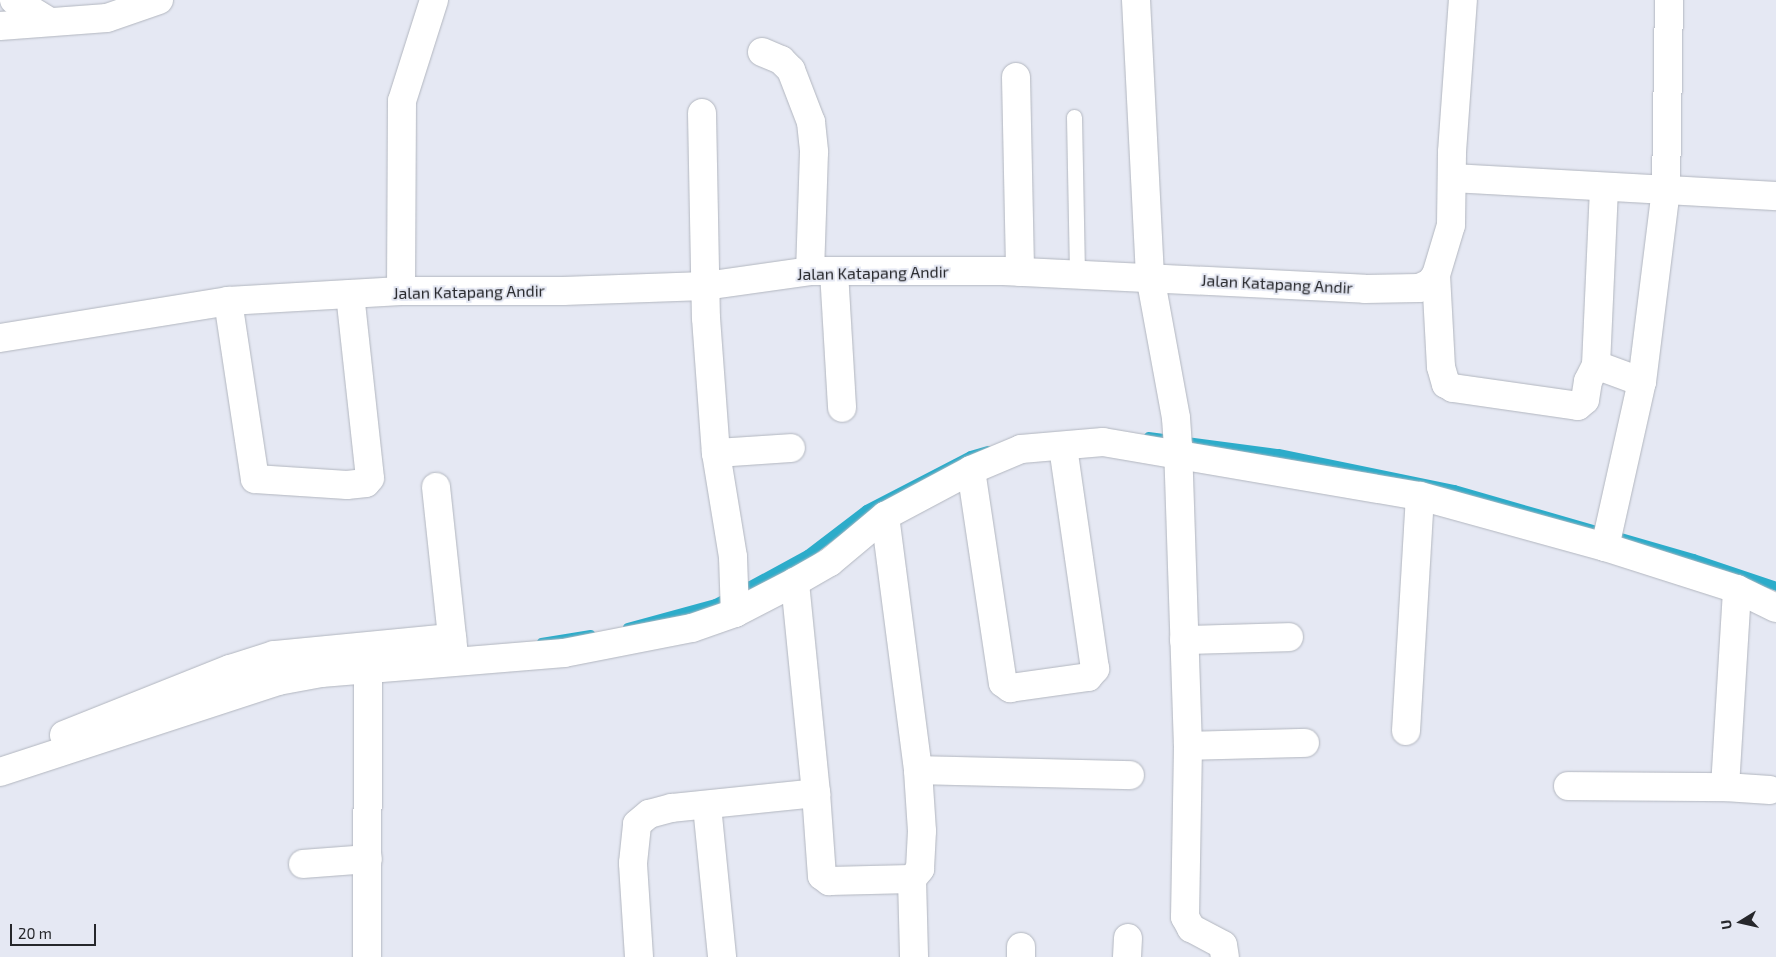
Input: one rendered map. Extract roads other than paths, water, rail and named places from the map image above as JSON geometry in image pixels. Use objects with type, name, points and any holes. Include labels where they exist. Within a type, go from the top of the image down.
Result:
[{"type":"street","points":[[14,0],[50,22]]},
{"type":"street","points":[[0,26],[107,18],[159,0]]},
{"type":"street","points":[[401,291],[401,108],[434,0]]},
{"type":"street","points":[[1136,0],[1150,276],[1176,418],[1178,451],[1188,746],[1185,917],[1191,928],[1223,945],[1225,957]]},
{"type":"street","points":[[1463,0],[1452,152],[1451,225],[1436,275],[1441,367],[1446,384],[1453,388],[1578,406],[1585,400],[1588,381],[1596,365],[1604,186]]},
{"type":"street","points":[[1608,537],[1642,382],[1666,189],[1670,0]]},
{"type":"street","points":[[762,52],[781,60],[791,70],[810,122],[814,152],[822,272],[842,408]]},
{"type":"street","points":[[1016,77],[1020,272]]},
{"type":"street","points":[[702,113],[705,286],[716,452],[733,557],[734,602]]},
{"type":"street","points":[[1453,178],[1776,196]]},
{"type":"street","name":"Jalan Katapang Andir","points":[[0,338],[228,301],[401,291],[563,291],[705,286],[822,272],[1020,272],[1150,276],[1400,289],[1424,285],[1436,275]]},
{"type":"street","points":[[228,301],[255,479],[347,485],[366,483],[370,478],[350,294]]},
{"type":"street","points":[[1596,365],[1642,382]]},
{"type":"street","points":[[0,755],[59,737],[230,669],[274,655],[454,651],[564,653],[692,628],[734,602],[795,582],[830,562],[885,516],[971,470],[1021,449],[1103,442],[1178,451],[1420,496],[1608,537],[1737,589],[1776,608]]},
{"type":"street","points":[[971,470],[1003,683],[1010,688],[1088,677],[1094,670],[1063,446]]},
{"type":"street","points":[[716,452],[791,448]]},
{"type":"street","points":[[436,488],[454,651]]},
{"type":"street","points":[[1406,731],[1420,496]]},
{"type":"street","points":[[885,516],[918,770],[922,858],[920,869],[912,879],[914,957]]},
{"type":"street","points":[[795,582],[816,793],[822,876],[828,881],[912,879]]},
{"type":"street","points":[[1725,787],[1737,589]]},
{"type":"street","points":[[1184,640],[1289,637]]},
{"type":"street","points":[[0,772],[278,681],[322,673],[368,670],[454,651]]},
{"type":"street","points":[[367,957],[368,670]]},
{"type":"street","points":[[1188,746],[1305,743]]},
{"type":"street","points":[[918,770],[1130,774]]},
{"type":"street","points":[[1568,786],[1725,787],[1770,790]]},
{"type":"street","points":[[639,957],[633,863],[637,824],[649,814],[672,808],[707,806],[816,793]]},
{"type":"street","points":[[707,806],[722,957]]},
{"type":"street","points":[[303,864],[368,859]]},
{"type":"lane","points":[[1074,116],[1077,274]]},
{"type":"waterway","points":[[1148,436],[1278,453],[1454,489],[1693,558],[1776,586]]},
{"type":"waterway","points":[[627,627],[715,603],[807,554],[866,509],[970,455],[987,450]]},
{"type":"waterway","points":[[541,642],[590,634]]}]
